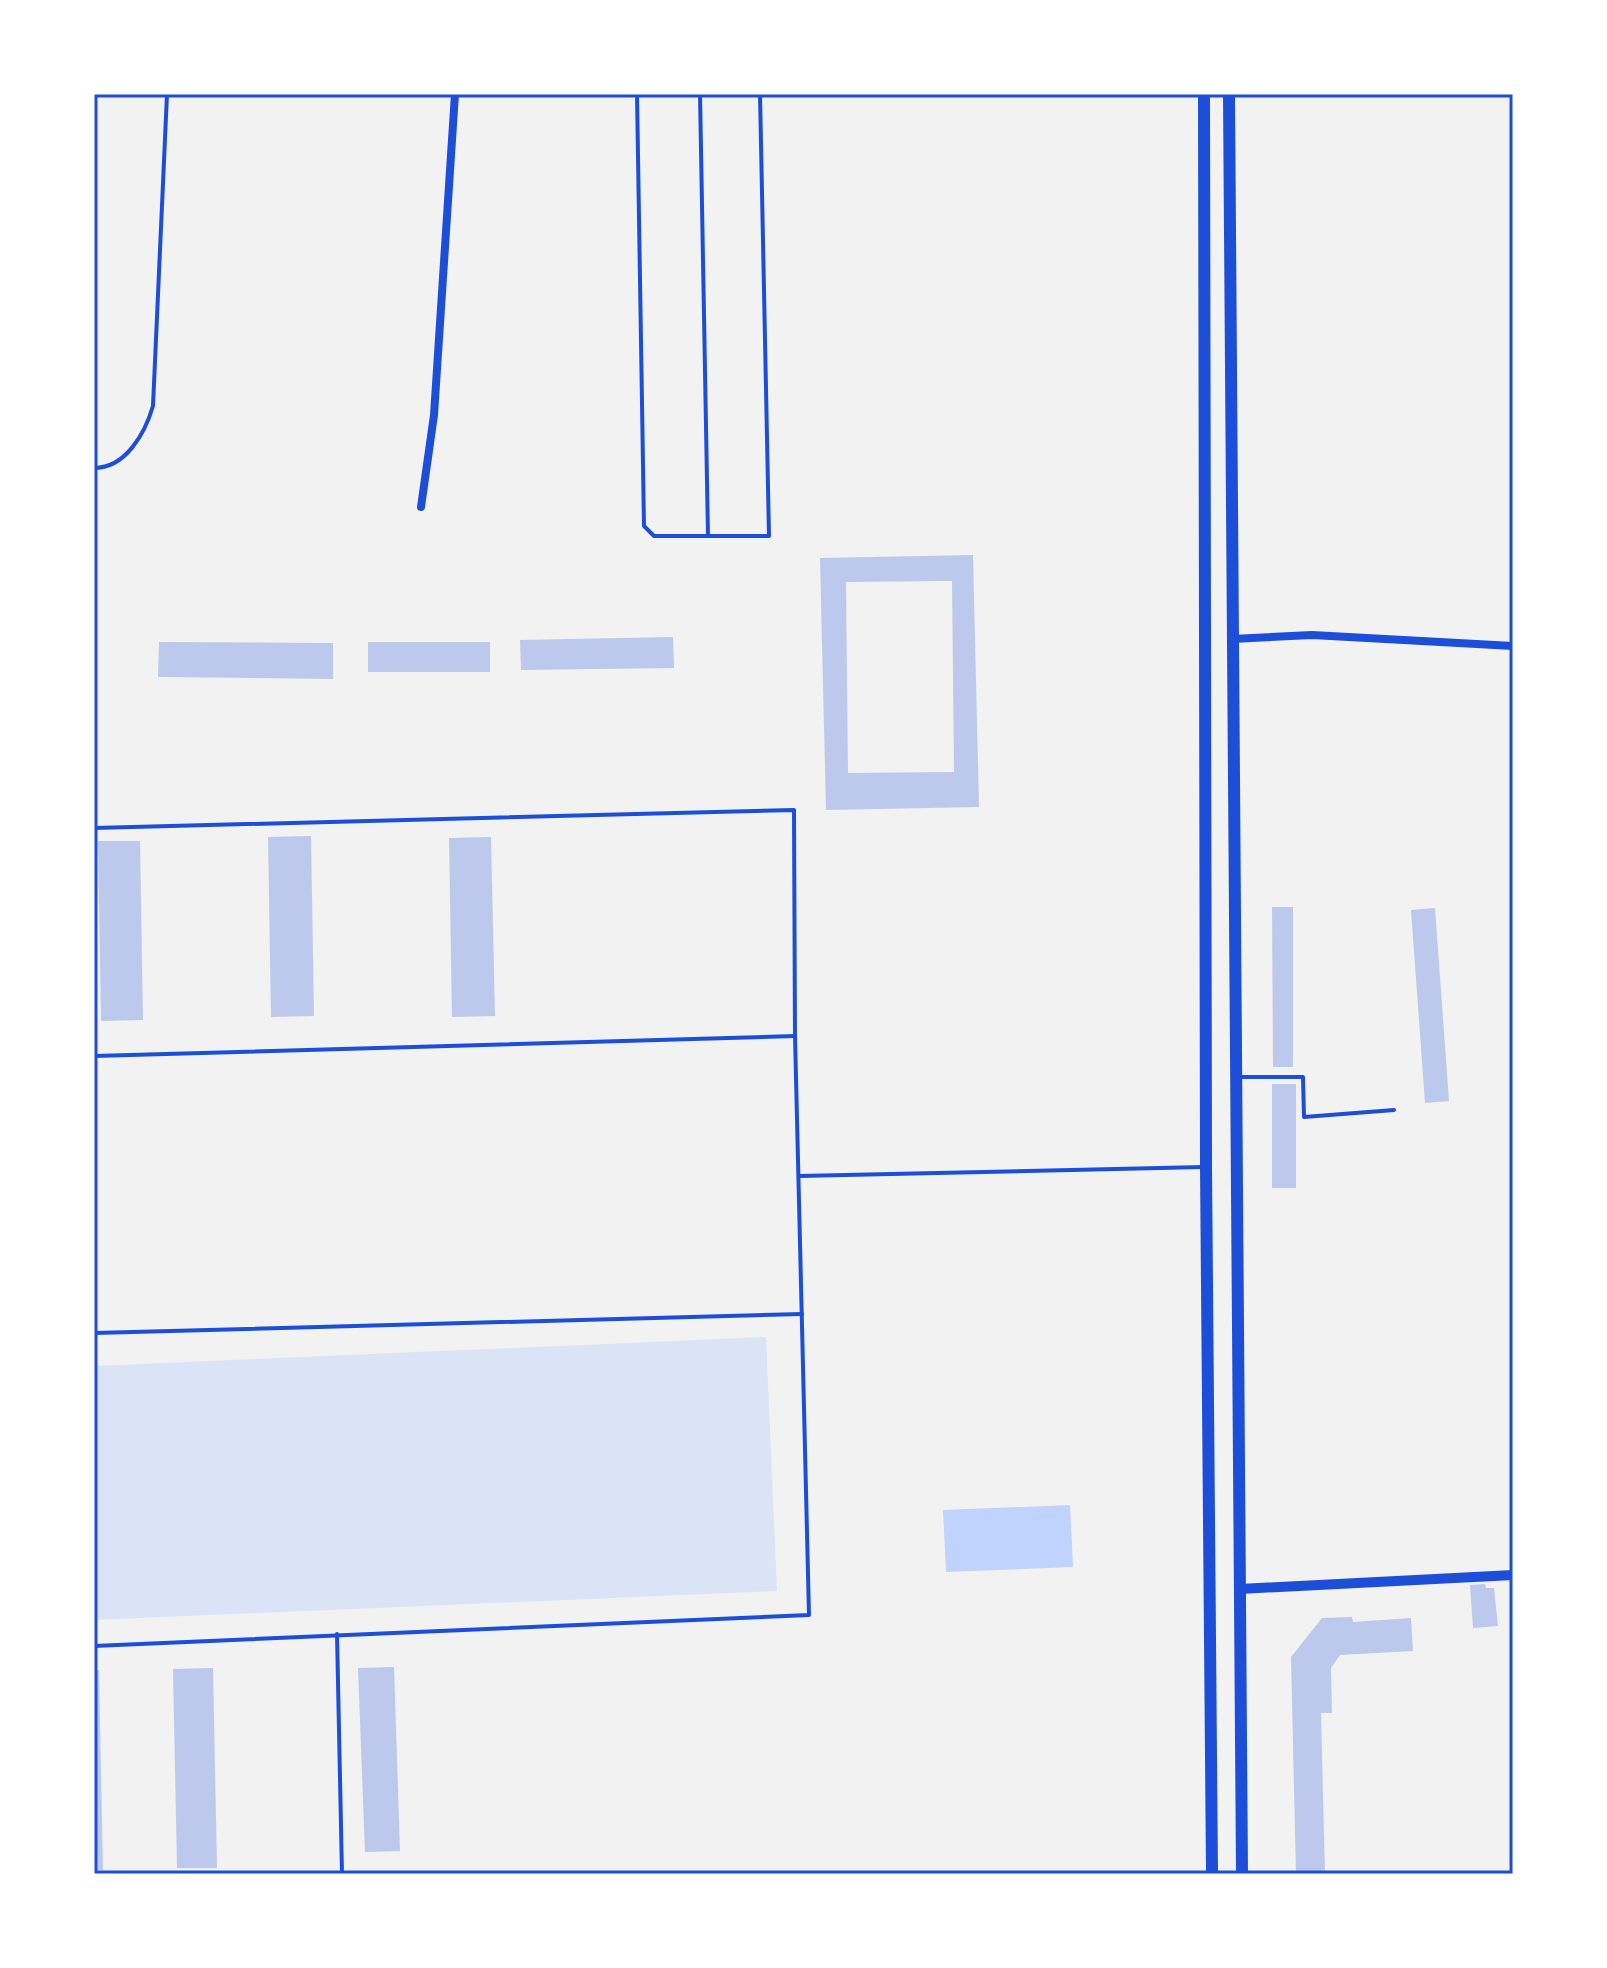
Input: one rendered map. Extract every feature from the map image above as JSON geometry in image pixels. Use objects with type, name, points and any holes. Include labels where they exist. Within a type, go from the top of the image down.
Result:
[{"type":"main road","points":[[1204,94],[1206,1167],[1212,1874]]},
{"type":"main road","points":[[1229,94],[1242,1874]]},
{"type":"street","points":[[421,507],[434,415],[455,94]]},
{"type":"street","points":[[1232,639],[1312,635],[1513,646]]},
{"type":"street","points":[[1240,1589],[1513,1575]]},
{"type":"lane","points":[[94,468],[107,468],[129,451],[149,419],[153,406],[167,94]]},
{"type":"lane","points":[[637,94],[644,526],[654,536],[769,536],[760,94]]},
{"type":"lane","points":[[700,94],[708,536]]},
{"type":"lane","points":[[94,828],[794,810],[795,1036],[809,1615],[94,1646]]},
{"type":"lane","points":[[94,1056],[795,1036]]},
{"type":"lane","points":[[1236,1077],[1303,1077],[1304,1117],[1394,1110]]},
{"type":"lane","points":[[799,1176],[1206,1167]]},
{"type":"lane","points":[[94,1333],[802,1314]]},
{"type":"lane","points":[[337,1634],[342,1874]]},
{"type":"shaded area","points":[[766,1337],[777,1591],[94,1620],[94,1366]]},
{"type":"water","points":[[1070,1505],[1073,1567],[946,1572],[943,1510]]},
{"type":"building","points":[[973,555],[979,807],[826,810],[820,558]],"holes":[[[952,581],[954,772],[848,773],[846,582]]]},
{"type":"building","points":[[673,637],[674,668],[521,670],[520,640]]},
{"type":"building","points":[[159,642],[333,643],[333,679],[158,677]]},
{"type":"building","points":[[368,642],[490,642],[490,672],[368,672]]},
{"type":"building","points":[[311,836],[314,1016],[271,1017],[268,837]]},
{"type":"building","points":[[491,837],[495,1016],[452,1017],[449,838]]},
{"type":"building","points":[[98,841],[140,841],[143,1020],[101,1021]]},
{"type":"building","points":[[1272,907],[1293,907],[1293,1067],[1273,1067]]},
{"type":"building","points":[[1435,908],[1449,1101],[1425,1103],[1411,910]]},
{"type":"building","points":[[1272,1084],[1296,1084],[1296,1188],[1272,1188]]},
{"type":"building","points":[[1485,1584],[1486,1588],[1494,1588],[1498,1626],[1473,1628],[1470,1585]]},
{"type":"building","points":[[1352,1617],[1353,1622],[1411,1618],[1413,1651],[1340,1655],[1331,1668],[1332,1713],[1321,1713],[1325,1874],[1296,1874],[1291,1657],[1322,1618]]},
{"type":"building","points":[[394,1667],[400,1851],[365,1852],[358,1668]]},
{"type":"building","points":[[213,1668],[217,1868],[177,1868],[173,1669]]},
{"type":"building","points":[[94,1670],[99,1670],[103,1870],[94,1870]]}]
